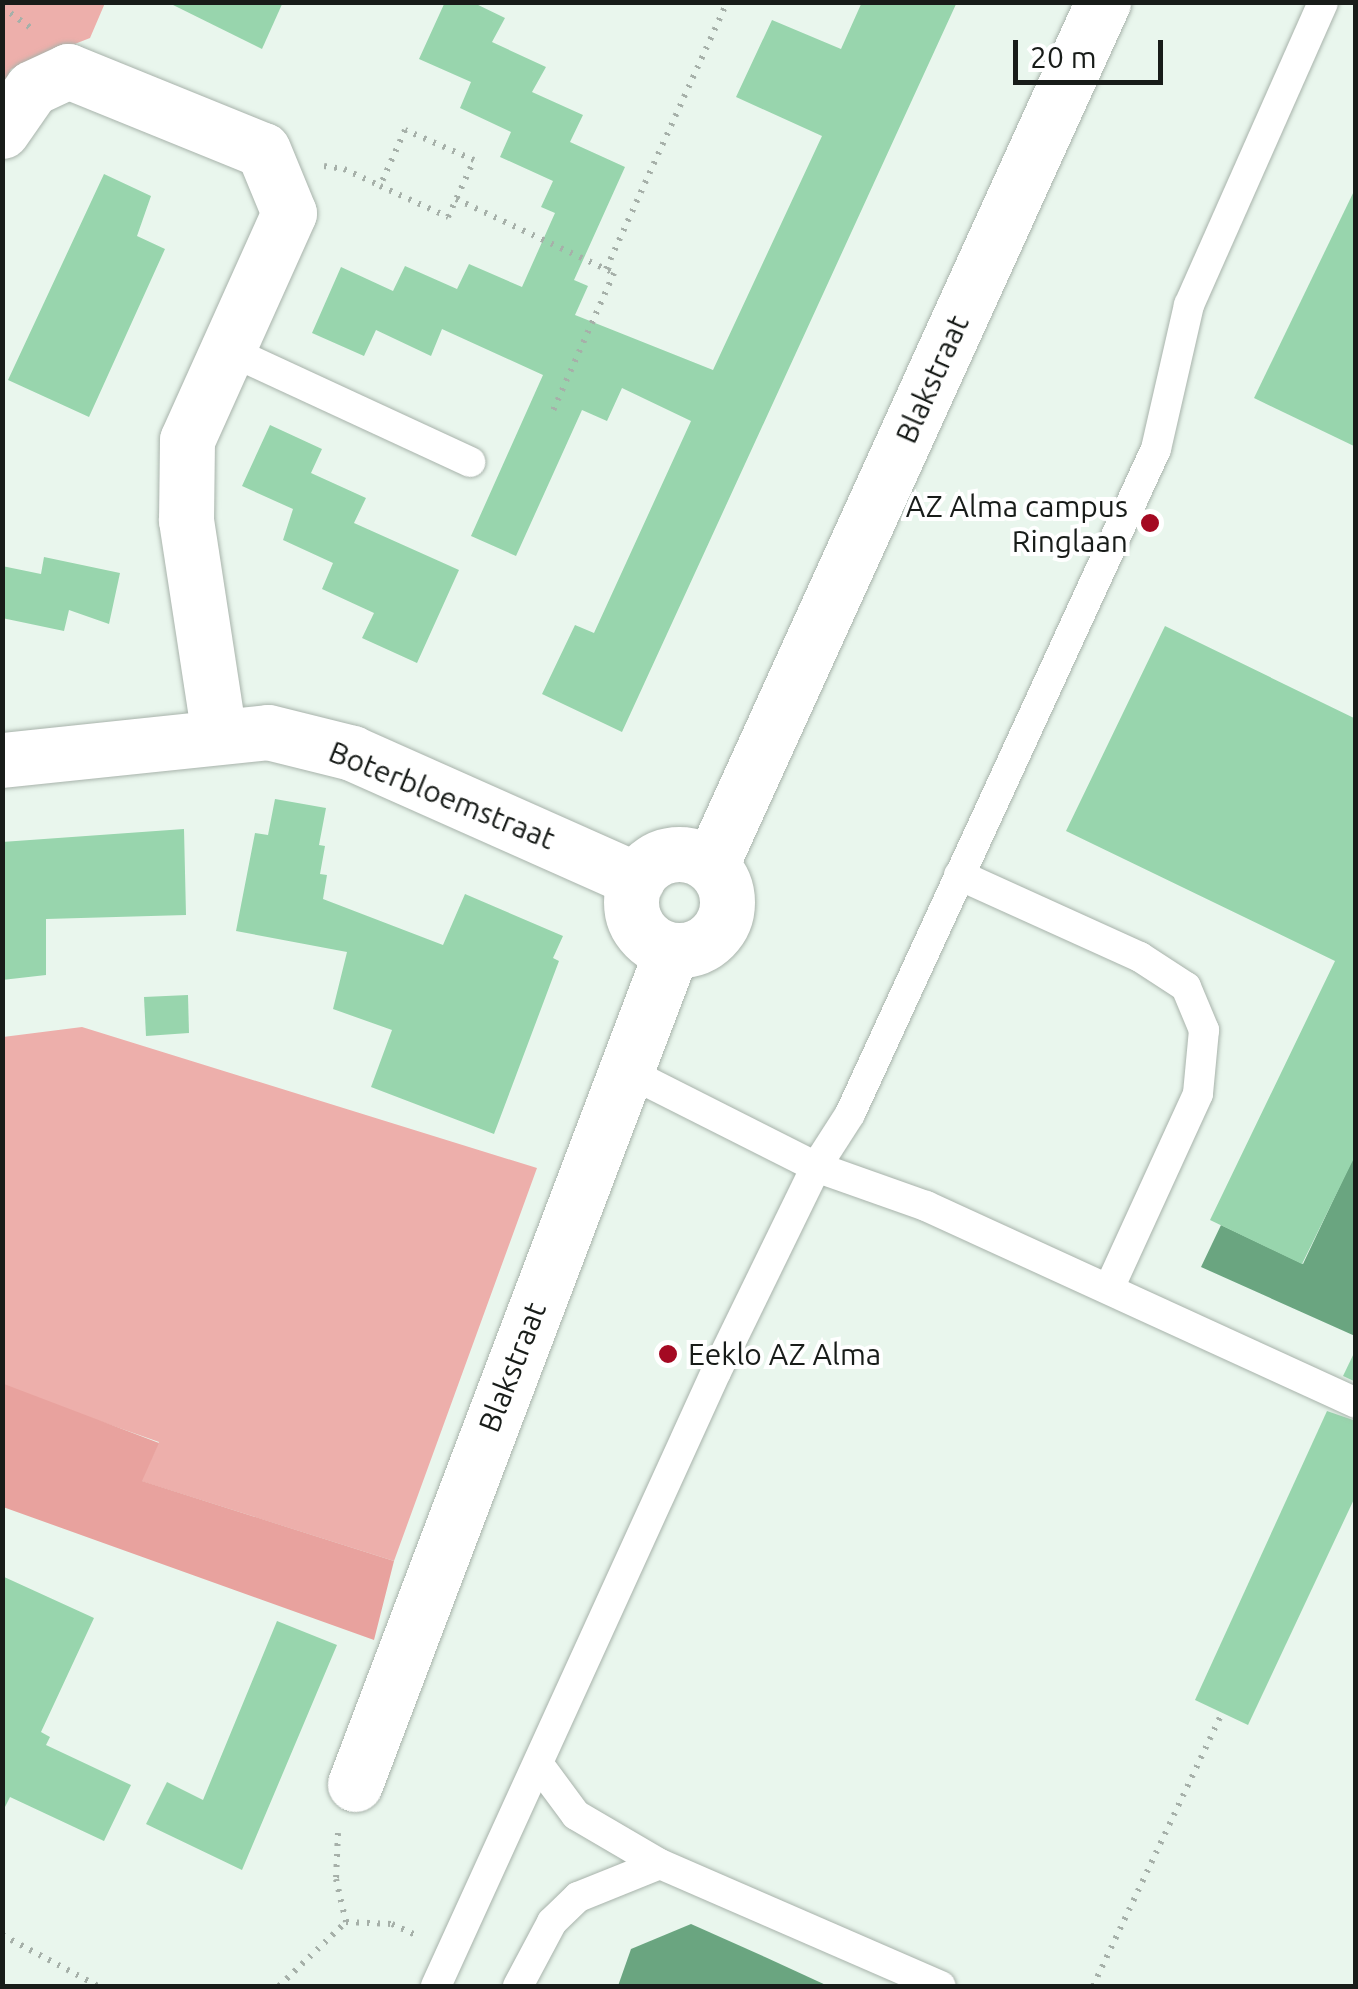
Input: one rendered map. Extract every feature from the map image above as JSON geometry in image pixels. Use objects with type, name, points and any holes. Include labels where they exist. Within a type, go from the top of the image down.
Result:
[{"type":"street","name":"Blakstraat","points":[[711,864],[1090,12]]},
{"type":"street","points":[[2,131],[32,88],[68,71],[263,150],[289,213],[187,440],[186,520],[219,735]]},
{"type":"street","name":"Boterbloemstraat","points":[[2,760],[268,732],[352,752],[637,880]]},
{"type":"street","points":[[677,853],[711,864],[726,889],[724,922],[704,944],[672,950],[648,940],[636,925],[631,909],[637,880],[660,857],[677,853]]},
{"type":"street","name":"Blakstraat","points":[[355,1784],[672,950]]},
{"type":"lane","points":[[436,1986],[457,1952],[538,1766],[816,1166],[850,1114],[1156,449],[1189,305],[1323,2]]},
{"type":"lane","points":[[228,350],[470,462]]},
{"type":"lane","points":[[959,875],[1140,957],[1186,988],[1204,1030],[1198,1094],[1109,1288]]},
{"type":"lane","points":[[624,1070],[816,1166],[926,1206],[1356,1403]]},
{"type":"lane","points":[[538,1766],[576,1815],[660,1864],[941,1986]]},
{"type":"lane","points":[[518,1986],[552,1922],[578,1897],[660,1864]]},
{"type":"path","points":[[606,269],[727,2]]},
{"type":"path","points":[[276,179],[313,165],[344,169],[380,186],[448,217],[474,160],[405,130],[380,186]]},
{"type":"path","points":[[456,198],[614,273],[551,415]]},
{"type":"path","points":[[1093,1986],[1221,1715]]},
{"type":"path","points":[[346,1922],[334,1851],[355,1784]]},
{"type":"path","points":[[279,1986],[346,1922],[392,1924],[457,1952]]},
{"type":"path","points":[[2,1934],[98,1986]]},
{"type":"shaded area","points":[[3,3],[105,3],[90,38],[11,69],[3,86]]},
{"type":"shaded area","points":[[82,1027],[537,1168],[394,1561],[141,1481],[159,1442],[3,1387],[3,1037]]},
{"type":"shaded area","points":[[1355,1154],[1355,1336],[1201,1267],[1221,1225],[1303,1264]]},
{"type":"shaded area","points":[[4,1384],[159,1443],[142,1481],[394,1561],[374,1640],[3,1507]]},
{"type":"shaded area","points":[[691,1924],[828,1986],[618,1986],[631,1949]]},
{"type":"building","points":[[167,2],[283,2],[262,49]]},
{"type":"building","points":[[445,2],[472,2],[505,18],[492,42],[546,67],[532,92],[583,115],[570,142],[625,167],[574,280],[588,286],[575,315],[713,370],[822,136],[736,97],[772,20],[841,49],[862,2],[957,2],[622,732],[542,694],[575,625],[594,633],[691,421],[622,388],[607,421],[582,410],[516,556],[471,536],[543,375],[442,329],[431,356],[376,330],[364,356],[312,333],[341,267],[393,291],[405,266],[457,289],[469,264],[522,287],[555,213],[541,207],[553,181],[500,157],[511,132],[460,108],[471,82],[419,59]]},
{"type":"building","points":[[104,174],[151,196],[137,236],[165,249],[89,417],[8,380]]},
{"type":"building","points":[[1356,187],[1356,447],[1254,398]]},
{"type":"building","points":[[270,425],[322,449],[311,473],[366,498],[354,523],[459,570],[417,663],[362,638],[374,613],[322,589],[333,563],[283,540],[293,509],[242,486]]},
{"type":"building","points":[[44,557],[120,573],[109,624],[69,610],[64,631],[2,618],[2,566],[41,574]]},
{"type":"building","points":[[1165,626],[1356,719],[1356,1154],[1302,1264],[1210,1220],[1335,961],[1066,831]]},
{"type":"building","points":[[275,799],[326,808],[319,845],[325,846],[320,874],[327,875],[323,899],[443,945],[465,894],[563,936],[553,958],[559,961],[494,1134],[371,1087],[392,1030],[333,1009],[347,952],[236,931],[255,833],[268,835]]},
{"type":"building","points":[[184,829],[186,915],[46,919],[46,975],[2,980],[2,842]]},
{"type":"building","points":[[188,995],[189,1033],[146,1036],[144,997]]},
{"type":"building","points":[[1356,1349],[1356,1382],[1343,1376]]},
{"type":"building","points":[[1327,1411],[1356,1421],[1356,1495],[1248,1725],[1195,1700]]},
{"type":"building","points":[[2,1576],[94,1618],[41,1732],[50,1737],[46,1745],[131,1785],[104,1841],[10,1797],[2,1813]]},
{"type":"building","points":[[277,1621],[337,1645],[242,1870],[146,1824],[167,1782],[203,1800]]},
{"type":"place","name":"AZ Alma campus Ringlaan","points":[[1150,523]]},
{"type":"place","name":"Eeklo AZ Alma","points":[[668,1354]]}]
